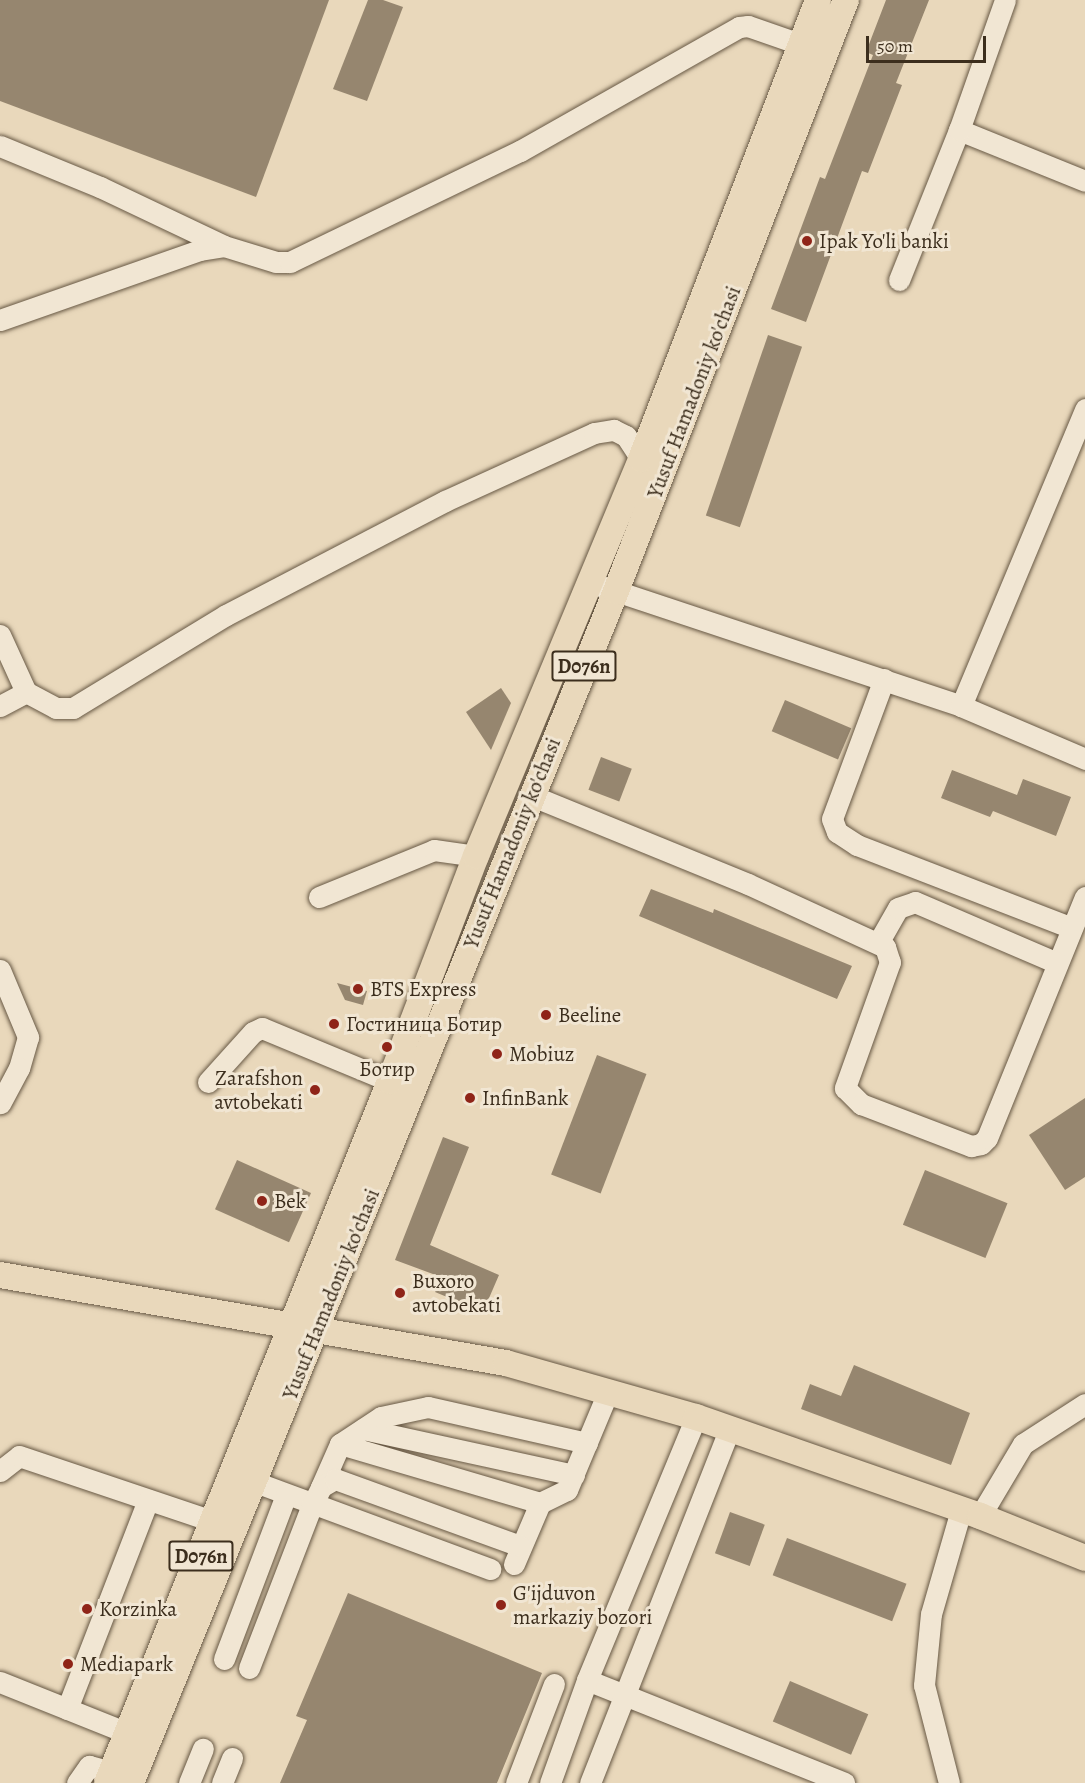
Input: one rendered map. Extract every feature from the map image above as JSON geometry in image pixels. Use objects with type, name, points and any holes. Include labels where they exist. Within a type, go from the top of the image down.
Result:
[{"type":"main road","name":"Yusuf Hamadoniy ko'chasi","points":[[117,1780],[130,1734],[215,1522],[289,1326],[390,1081],[476,856],[641,459],[818,0]]},
{"type":"main road","name":"Yusuf Hamadoniy ko'chasi","points":[[117,1780],[255,1482],[530,795],[616,591],[846,0]]},
{"type":"main road","points":[[0,1275],[506,1363],[730,1428],[970,1513],[1085,1558]]},
{"type":"street","points":[[899,280],[959,130],[1005,0]]},
{"type":"street","points":[[0,146],[100,187],[224,246],[281,263],[310,254],[519,151],[739,27],[748,26],[826,52]]},
{"type":"street","points":[[959,130],[1085,181]]},
{"type":"street","points":[[0,320],[187,253],[224,246]]},
{"type":"street","points":[[961,706],[1085,409]]},
{"type":"street","points":[[0,635],[26,692],[56,708],[73,708],[226,615],[445,501],[594,433],[614,429],[626,436],[641,459]]},
{"type":"street","points":[[589,582],[961,706],[1085,759]]},
{"type":"street","points":[[884,679],[832,819],[837,832],[857,845],[1072,928]]},
{"type":"street","points":[[0,706],[26,692]]},
{"type":"street","points":[[530,795],[878,942],[888,951],[890,962],[846,1081],[847,1093],[861,1104],[971,1146],[981,1144],[987,1138],[1085,897]]},
{"type":"street","points":[[319,897],[434,850],[476,856]]},
{"type":"street","points":[[878,942],[898,908],[915,902],[1057,963]]},
{"type":"street","points":[[0,970],[27,1037],[19,1068],[0,1103]]},
{"type":"street","points":[[208,1082],[253,1032],[262,1028],[390,1081]]},
{"type":"street","points":[[317,1496],[335,1479],[517,1555],[540,1503],[567,1490],[608,1392]]},
{"type":"street","points":[[949,1783],[924,1685],[931,1614],[970,1513],[1023,1444],[1085,1404]]},
{"type":"street","points":[[249,1668],[340,1444],[381,1417],[428,1407],[587,1443]]},
{"type":"street","points":[[550,1783],[587,1680],[696,1417]]},
{"type":"street","points":[[590,1783],[623,1694],[730,1428]]},
{"type":"street","points":[[363,1429],[574,1475]]},
{"type":"street","points":[[340,1444],[540,1503]]},
{"type":"street","points":[[0,1471],[19,1456],[215,1522]]},
{"type":"street","points":[[255,1482],[286,1495],[317,1496],[490,1569]]},
{"type":"street","points":[[224,1659],[286,1495]]},
{"type":"street","points":[[67,1709],[148,1500]]},
{"type":"street","points":[[587,1680],[844,1783]]},
{"type":"street","points":[[0,1682],[130,1734]]},
{"type":"street","points":[[516,1783],[554,1684]]},
{"type":"street","points":[[189,1783],[203,1749]]},
{"type":"street","points":[[222,1783],[232,1758]]},
{"type":"street","points":[[77,1783],[89,1766],[117,1780]]},
{"type":"building","points":[[0,0],[329,0],[256,197],[0,101]]},
{"type":"building","points":[[368,0],[383,0],[403,7],[367,101],[333,89]]},
{"type":"building","points":[[886,0],[929,0],[896,83],[902,85],[868,173],[862,171],[806,322],[771,309],[820,177],[825,179],[873,55],[866,52]]},
{"type":"building","points":[[768,335],[802,347],[740,527],[706,516]]},
{"type":"building","points":[[501,688],[511,703],[491,750],[466,712]]},
{"type":"building","points":[[785,700],[851,728],[838,759],[772,731]]},
{"type":"building","points":[[601,757],[632,769],[619,802],[588,790]]},
{"type":"building","points":[[952,770],[1017,795],[1023,779],[1071,797],[1056,836],[993,811],[990,817],[941,798]]},
{"type":"building","points":[[651,889],[713,913],[714,909],[852,966],[837,999],[639,916]]},
{"type":"building","points":[[337,983],[367,991],[363,1005],[345,1000]]},
{"type":"building","points":[[597,1055],[646,1074],[601,1193],[551,1174]]},
{"type":"building","points":[[1085,1098],[1085,1177],[1065,1190],[1029,1135]]},
{"type":"building","points":[[443,1137],[469,1147],[430,1245],[499,1275],[483,1312],[435,1292],[441,1277],[395,1260]]},
{"type":"building","name":"Bek","points":[[237,1160],[311,1193],[289,1242],[215,1209]]},
{"type":"building","points":[[925,1170],[1008,1203],[985,1258],[903,1225]]},
{"type":"building","points":[[854,1365],[970,1413],[951,1465],[801,1409],[810,1384],[841,1396]]},
{"type":"building","points":[[730,1512],[765,1525],[750,1566],[715,1553]]},
{"type":"building","points":[[787,1538],[906,1584],[892,1621],[773,1575]]},
{"type":"building","points":[[348,1593],[542,1673],[497,1783],[280,1783],[307,1720],[296,1716]]},
{"type":"building","points":[[790,1681],[868,1714],[851,1755],[773,1722]]},
{"type":"place","name":"Ipak Yo'li banki","points":[[807,241]]},
{"type":"place","name":"BTS Express","points":[[358,989]]},
{"type":"place","name":"Beeline","points":[[546,1015]]},
{"type":"place","name":"Гостиница Ботир","points":[[334,1024]]},
{"type":"place","name":"Ботир","points":[[387,1047]]},
{"type":"place","name":"Mobiuz","points":[[497,1054]]},
{"type":"place","name":"Zarafshon avtobekati","points":[[315,1090]]},
{"type":"place","name":"InfinBank","points":[[470,1098]]},
{"type":"place","name":"Bek","points":[[262,1201]]},
{"type":"place","name":"Buxoro avtobekati","points":[[400,1293]]},
{"type":"place","name":"G'ijduvon markaziy bozori","points":[[501,1605]]},
{"type":"place","name":"Korzinka","points":[[87,1609]]},
{"type":"place","name":"Mediapark","points":[[68,1664]]}]
